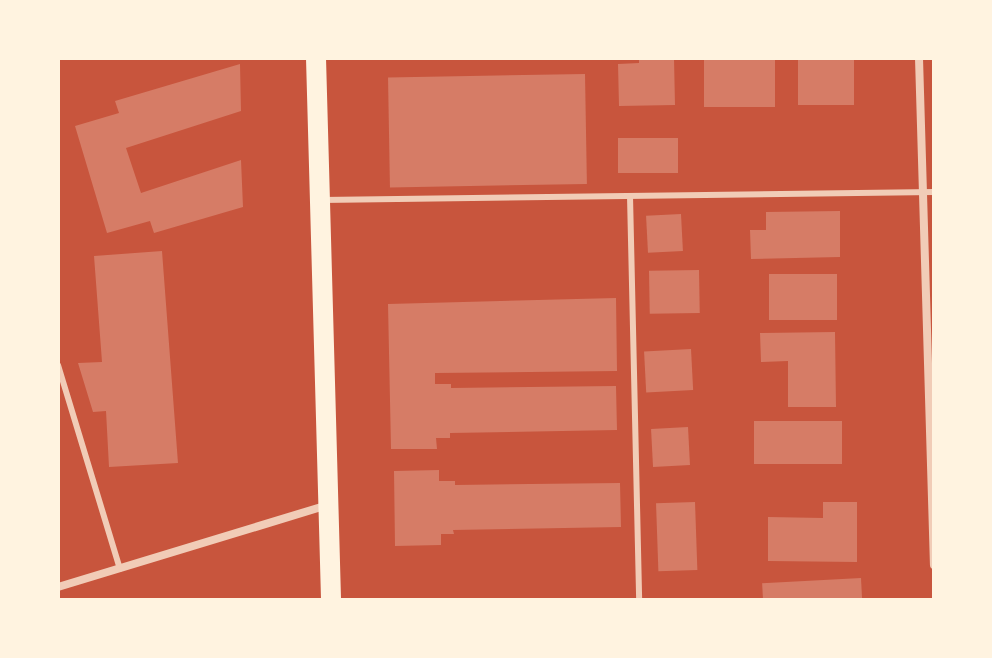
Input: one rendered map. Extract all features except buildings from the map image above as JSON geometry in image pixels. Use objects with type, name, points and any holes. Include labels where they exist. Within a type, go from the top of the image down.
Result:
[{"type":"main road","points":[[316,58],[331,600]]},
{"type":"street","points":[[919,58],[934,565]]},
{"type":"street","points":[[58,587],[328,505]]},
{"type":"lane","points":[[320,200],[934,192]]},
{"type":"lane","points":[[630,196],[639,600]]},
{"type":"lane","points":[[58,365],[120,569]]}]
